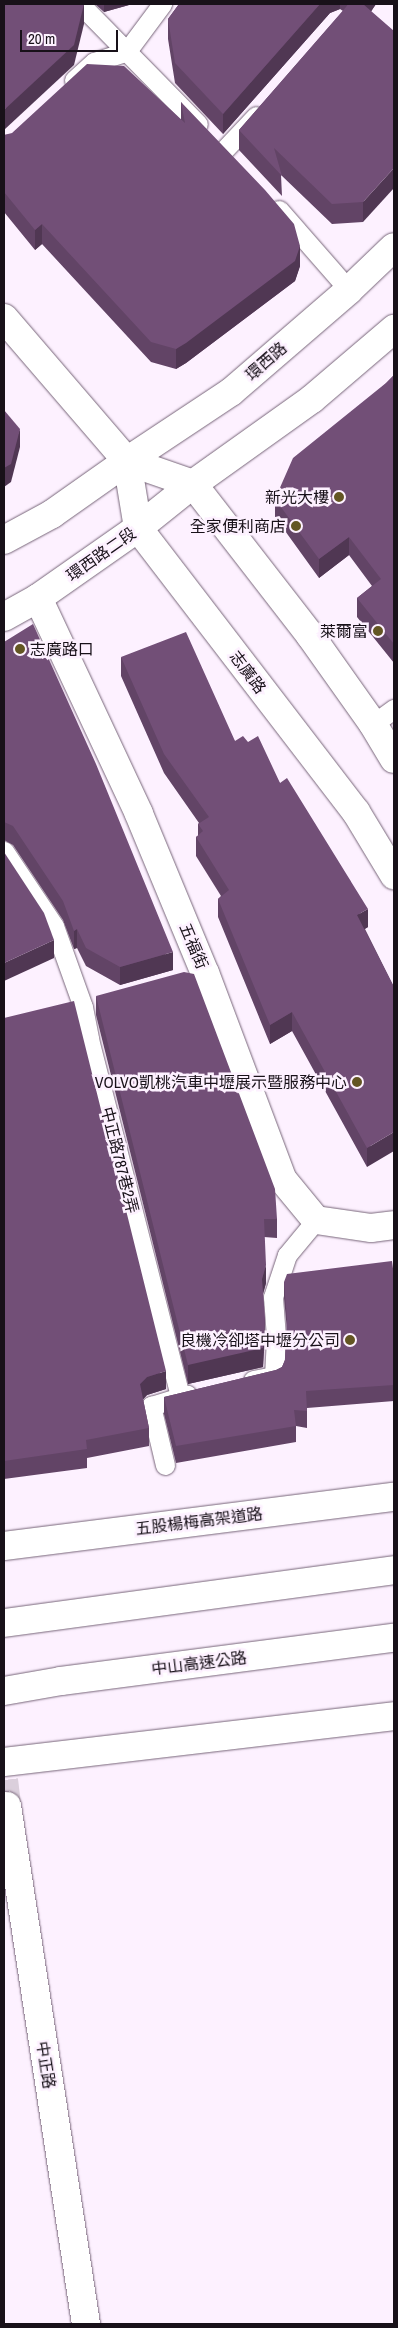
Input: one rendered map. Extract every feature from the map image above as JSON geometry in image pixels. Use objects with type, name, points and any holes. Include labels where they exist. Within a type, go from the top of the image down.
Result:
[{"type":"main road","name":"環西路","points":[[127,460],[230,392],[349,290],[394,248]]},
{"type":"main road","points":[[4,318],[127,460],[194,484],[310,635],[384,717],[394,759]]},
{"type":"main road","points":[[194,484],[312,399],[394,329]]},
{"type":"main road","points":[[4,540],[52,514],[127,460]]},
{"type":"main road","name":"志廣路","points":[[127,460],[138,528],[356,812],[394,875]]},
{"type":"main road","name":"環西路二段","points":[[4,617],[38,598],[138,528],[194,484]]},
{"type":"main road","name":"五福街","points":[[38,598],[139,814],[196,976],[283,1180],[316,1220]]},
{"type":"main road","points":[[316,1220],[371,1228],[394,1225]]},
{"type":"main road","name":"五股楊梅高架道路","points":[[4,1546],[394,1497]]},
{"type":"main road","points":[[4,1623],[394,1570]]},
{"type":"main road","name":"中山高速公路","points":[[4,1691],[61,1681],[394,1638]]},
{"type":"main road","points":[[4,1762],[394,1716]]},
{"type":"main road","name":"中正路","points":[[5,1807],[86,2324]]},
{"type":"lane","points":[[80,4],[229,158],[270,100]]},
{"type":"lane","points":[[60,94],[94,62],[127,51],[162,4]]},
{"type":"lane","points":[[266,196],[349,290]]},
{"type":"lane","name":"中正路787巷2弄","points":[[4,852],[54,926],[83,1007],[180,1397]]},
{"type":"lane","points":[[83,1007],[102,1002]]},
{"type":"lane","points":[[236,1384],[274,1376],[276,1337],[273,1297],[287,1255],[316,1220]]},
{"type":"lane","points":[[166,1465],[151,1406],[208,1391]]},
{"type":"building","points":[[4,4],[84,4],[74,45],[4,110]]},
{"type":"building","points":[[179,4],[320,4],[223,114],[175,63],[168,19]]},
{"type":"building","points":[[348,4],[363,4],[394,31],[394,168],[363,202],[332,204],[274,148],[282,176],[239,130]]},
{"type":"building","points":[[87,64],[124,66],[185,123],[181,102],[265,190],[294,224],[300,246],[295,261],[176,349],[151,342],[42,224],[35,230],[4,192],[4,135],[12,133]]},
{"type":"building","name":"新光大樓","points":[[394,375],[394,644],[357,598],[381,579],[349,537],[319,559],[275,499],[293,458]]},
{"type":"building","points":[[4,410],[20,429],[11,464],[4,468]]},
{"type":"building","points":[[33,624],[96,764],[173,952],[120,967],[86,948],[77,929],[74,931],[63,901],[13,826],[4,822],[4,642]]},
{"type":"building","points":[[186,632],[235,741],[243,736],[248,742],[258,736],[280,783],[287,778],[368,909],[357,915],[394,987],[394,1132],[367,1148],[292,1012],[270,1025],[218,899],[229,890],[196,837],[203,831],[198,824],[209,817],[164,754],[121,657]]},
{"type":"building","points":[[4,852],[44,913],[54,940],[4,963]]},
{"type":"building","points":[[184,972],[194,974],[275,1189],[277,1219],[264,1219],[266,1265],[262,1279],[265,1318],[263,1348],[188,1365],[96,996]]},
{"type":"building","points":[[74,1001],[166,1371],[147,1377],[140,1384],[149,1428],[86,1440],[87,1449],[4,1461],[4,1018]]},
{"type":"building","points":[[392,1261],[394,1276],[394,1385],[306,1391],[307,1411],[294,1410],[296,1426],[176,1446],[164,1397],[282,1367],[285,1360],[287,1320],[284,1282],[287,1274]]},
{"type":"tunnel","points":[[4,1780],[7,1806]]},
{"type":"place","name":"新光大樓","points":[[339,497]]},
{"type":"place","name":"全家便利商店","points":[[296,526]]},
{"type":"place","name":"萊爾富","points":[[378,631]]},
{"type":"place","name":"志廣路口","points":[[20,649]]},
{"type":"place","name":"VOLVO凱桃汽車中壢展示暨服務中心","points":[[357,1082]]},
{"type":"place","name":"良機冷卻塔中壢分公司","points":[[350,1340]]}]
